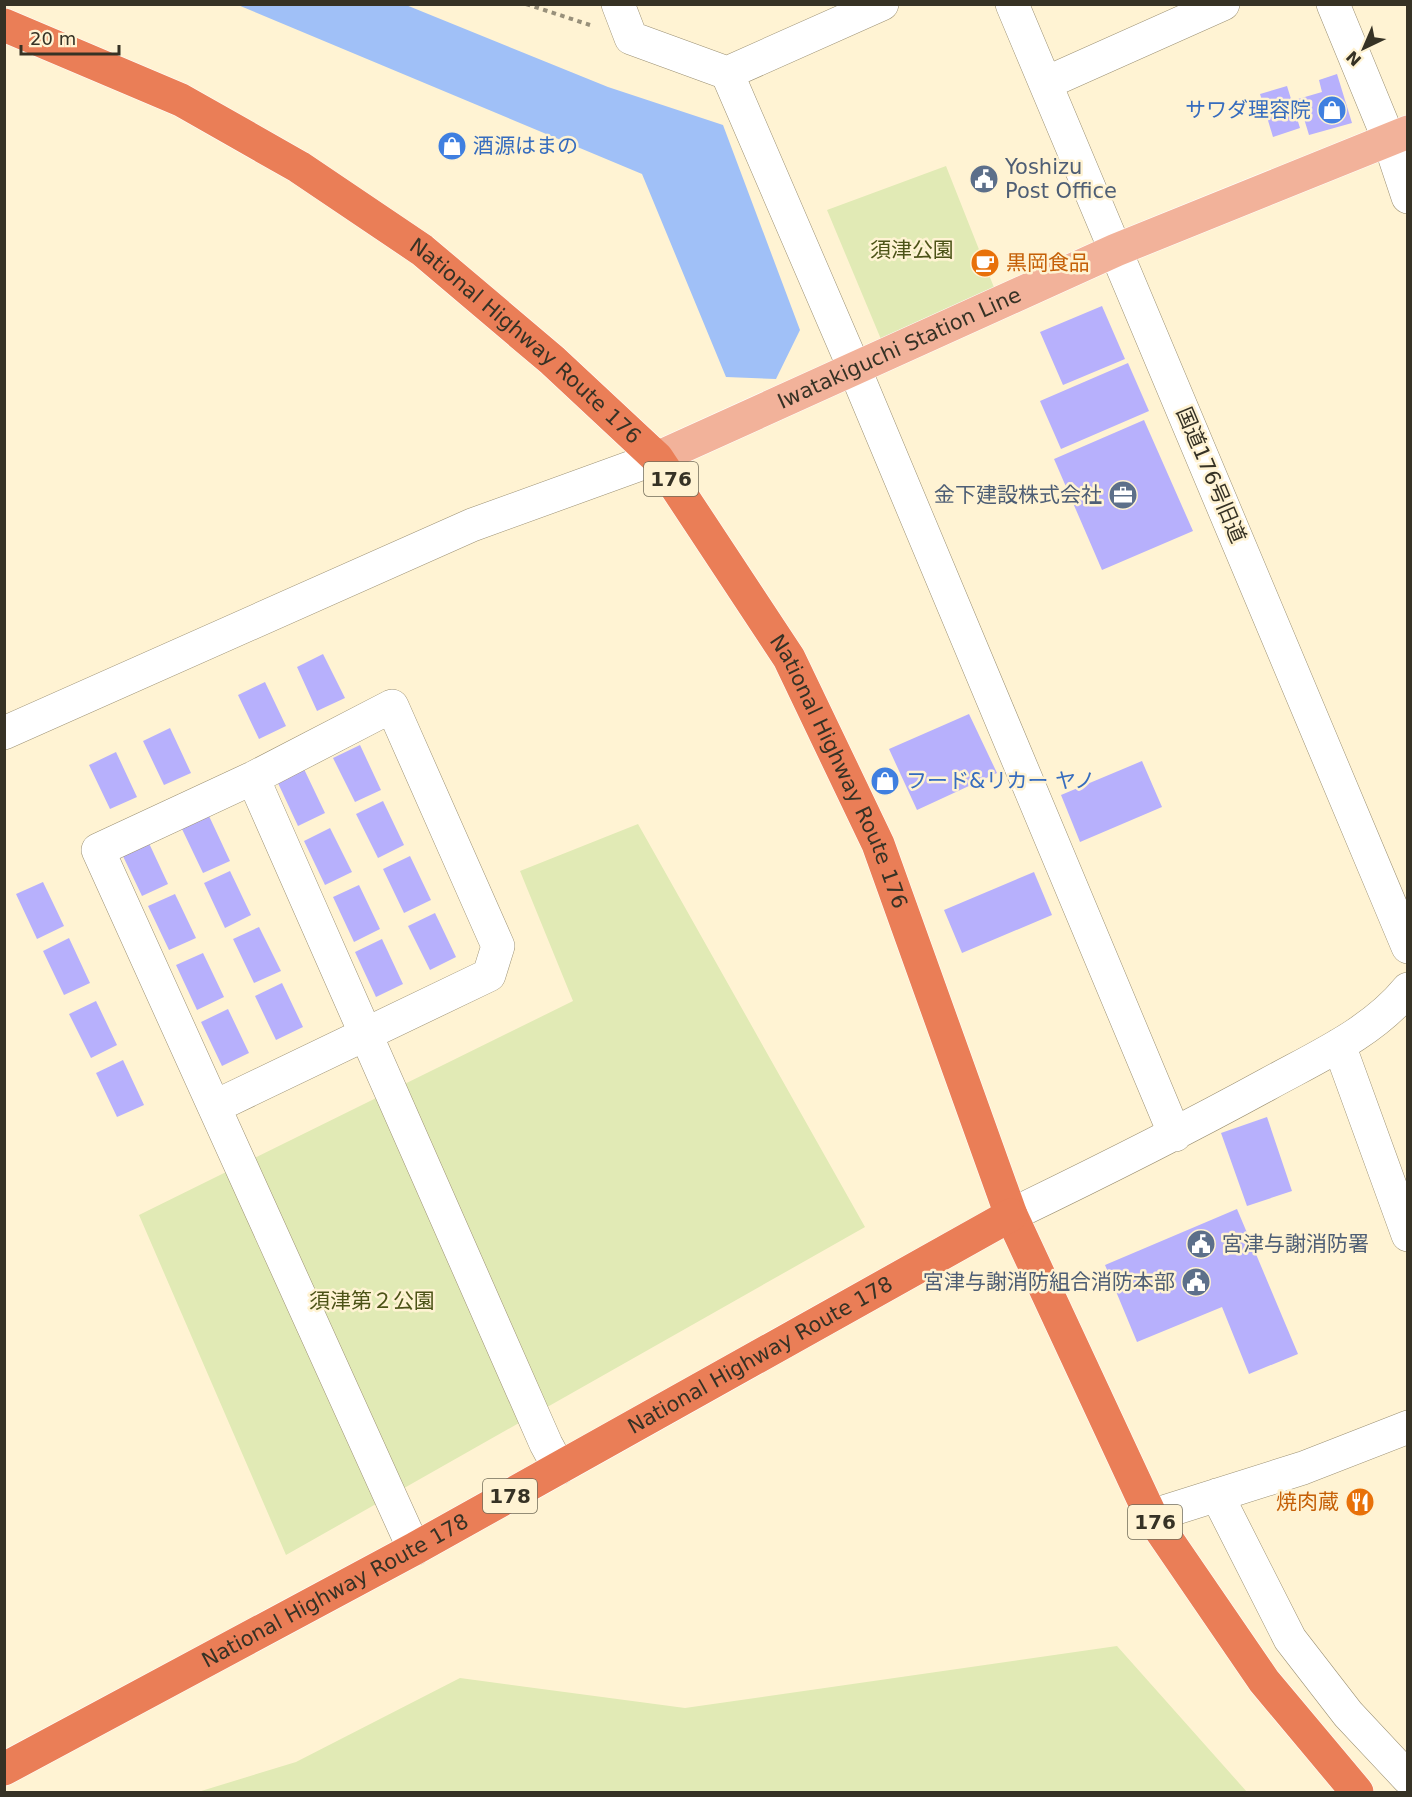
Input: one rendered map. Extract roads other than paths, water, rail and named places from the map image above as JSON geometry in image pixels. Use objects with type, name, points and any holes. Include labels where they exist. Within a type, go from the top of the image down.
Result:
[{"type":"highway","name":"National Highway Route 176","points":[[4,25],[181,100],[299,167],[422,250],[552,360],[657,458],[789,658],[878,844],[1011,1215],[1150,1516],[1264,1681],[1353,1787]]},
{"type":"highway","name":"National Highway Route 178","points":[[4,1768],[414,1550],[1011,1215]]},
{"type":"main road","name":"Iwatakiguchi Station Line","points":[[657,458],[1116,250],[1398,136]]},
{"type":"street","points":[[618,4],[631,38],[727,73],[855,370],[1175,1135]]},
{"type":"street","points":[[727,73],[836,14],[882,4]]},
{"type":"street","name":"国道176号旧道","points":[[1012,4],[1407,947]]},
{"type":"street","points":[[1046,83],[1223,4]]},
{"type":"street","points":[[1333,4],[1398,136],[1407,197]]},
{"type":"street","points":[[4,733],[472,525],[657,458]]},
{"type":"street","points":[[216,1106],[489,975],[498,946],[392,706],[253,778],[98,850],[216,1106],[414,1550]]},
{"type":"street","points":[[253,778],[364,1035],[546,1444],[560,1468]]},
{"type":"street","points":[[1011,1215],[1175,1135],[1339,1045],[1366,1028],[1407,989]]},
{"type":"street","points":[[1339,1045],[1407,1236]]},
{"type":"street","points":[[1150,1516],[1303,1468],[1407,1427]]},
{"type":"street","points":[[1217,1495],[1290,1639],[1348,1714],[1407,1778]]},
{"type":"street","points":[[1353,1787],[1384,1752]]},
{"type":"water","points":[[238,5],[406,5],[608,87],[723,125],[800,330],[776,379],[726,377],[642,174]]},
{"type":"place","name":"サワダ理容院","points":[[1332,110]]},
{"type":"place","name":"酒源はまの","points":[[452,146]]},
{"type":"place","name":"Yoshizu Post Office","points":[[984,179]]},
{"type":"place","name":"黒岡食品","points":[[985,263]]},
{"type":"place","name":"金下建設株式会社","points":[[1123,495]]},
{"type":"place","name":"フード&リカー ヤノ","points":[[885,781]]},
{"type":"place","name":"宮津与謝消防署","points":[[1201,1244]]},
{"type":"place","name":"宮津与謝消防組合消防本部","points":[[1196,1282]]},
{"type":"place","name":"焼肉蔵","points":[[1360,1502]]},
{"type":"park label","name":"須津公園","points":[[912,250]]},
{"type":"park label","name":"須津第２公園","points":[[372,1301]]}]
